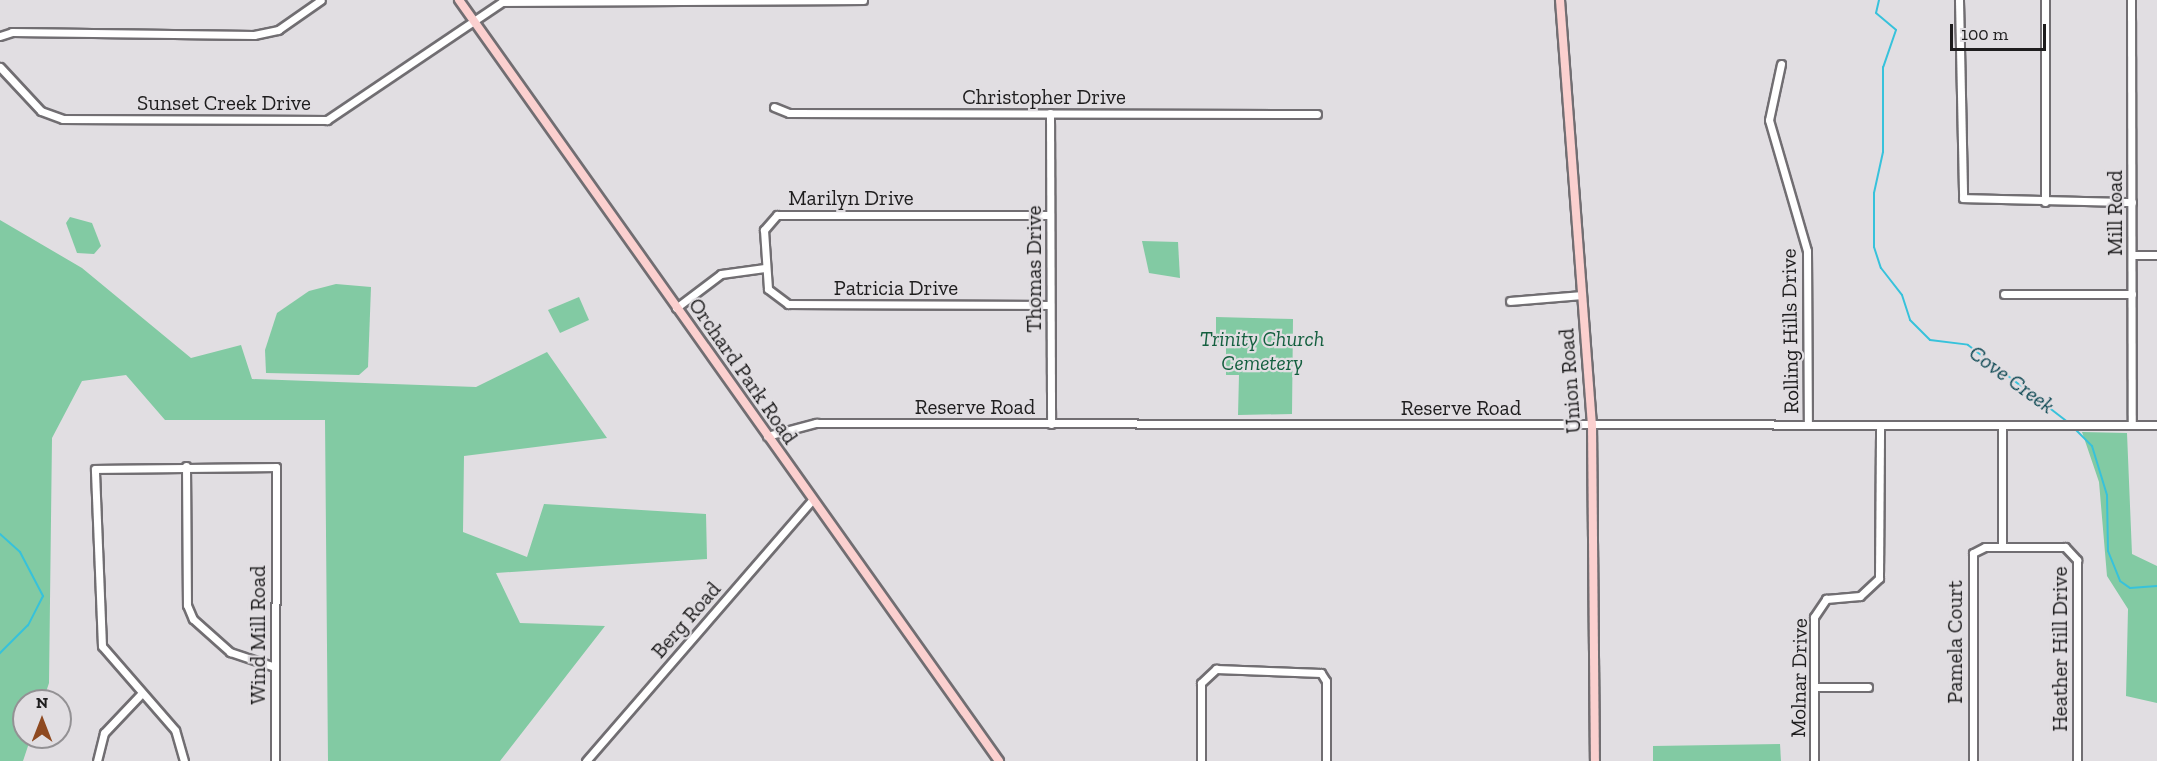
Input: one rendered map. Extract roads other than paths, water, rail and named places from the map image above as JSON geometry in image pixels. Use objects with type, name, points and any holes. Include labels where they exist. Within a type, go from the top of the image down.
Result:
[{"type":"main road","name":"Orchard Park Road","points":[[459,0],[999,761]]},
{"type":"main road","name":"Union Road","points":[[1560,0],[1592,425],[1595,761]]},
{"type":"street","name":"Sunset Creek Drive","points":[[0,67],[41,111],[63,119],[327,120],[502,2],[863,0]]},
{"type":"street","points":[[1959,0],[1959,109],[1964,198],[2045,202],[2132,201]]},
{"type":"street","points":[[2045,0],[2045,202]]},
{"type":"street","name":"Mill Road","points":[[2131,0],[2132,425]]},
{"type":"street","points":[[0,36],[12,32],[254,34],[278,30],[318,1]]},
{"type":"street","name":"Rolling Hills Drive","points":[[1781,64],[1769,120],[1807,251],[1808,425]]},
{"type":"street","name":"Christopher Drive","points":[[774,107],[789,113],[1317,114]]},
{"type":"street","name":"Thomas Drive","points":[[1050,113],[1051,424]]},
{"type":"street","name":"Marilyn Drive","points":[[765,268],[765,225],[777,215],[1050,215]]},
{"type":"street","points":[[2132,255],[2157,255]]},
{"type":"street","points":[[676,308],[721,274],[765,268]]},
{"type":"street","name":"Patricia Drive","points":[[765,268],[771,294],[788,304],[1050,305]]},
{"type":"street","points":[[2004,294],[2132,294]]},
{"type":"street","points":[[1510,301],[1582,295]]},
{"type":"street","name":"Reserve Road","points":[[767,436],[816,423],[2157,425]]},
{"type":"street","name":"Molnar Drive","points":[[1814,761],[1814,687],[1818,606],[1832,597],[1865,594],[1879,578],[1880,425]]},
{"type":"street","points":[[2002,425],[2002,547]]},
{"type":"street","points":[[184,761],[176,730],[140,695],[102,646],[98,627],[95,469],[112,465],[186,466],[187,605],[193,619],[230,652],[275,667]]},
{"type":"street","name":"Wind Mill Road","points":[[186,466],[276,467],[275,761]]},
{"type":"street","name":"Berg Road","points":[[586,761],[812,500]]},
{"type":"street","name":"Pamela Court","points":[[1973,761],[1972,558],[1980,548],[2002,547]]},
{"type":"street","name":"Heather Hill Drive","points":[[2002,547],[2065,547],[2076,555],[2077,761]]},
{"type":"street","points":[[1201,761],[1201,683],[1216,669],[1321,673],[1326,681],[1326,761]]},
{"type":"street","points":[[1814,687],[1868,687]]},
{"type":"street","points":[[97,761],[104,733],[140,695]]},
{"type":"waterway","name":"Cove Creek","points":[[1879,0],[1876,13],[1896,30],[1883,67],[1883,152],[1874,193],[1874,247],[1881,268],[1902,295],[1910,320],[1930,340],[1968,345],[2069,423]]},
{"type":"waterway","name":"Cove Creek","points":[[2073,427],[2092,446],[2107,495],[2108,551],[2120,581],[2130,588],[2157,586]]},
{"type":"waterway","points":[[0,534],[20,552],[43,596],[28,625],[0,653]]},
{"type":"park label","name":"Trinity Church Cemetery","points":[[1262,351]]}]
